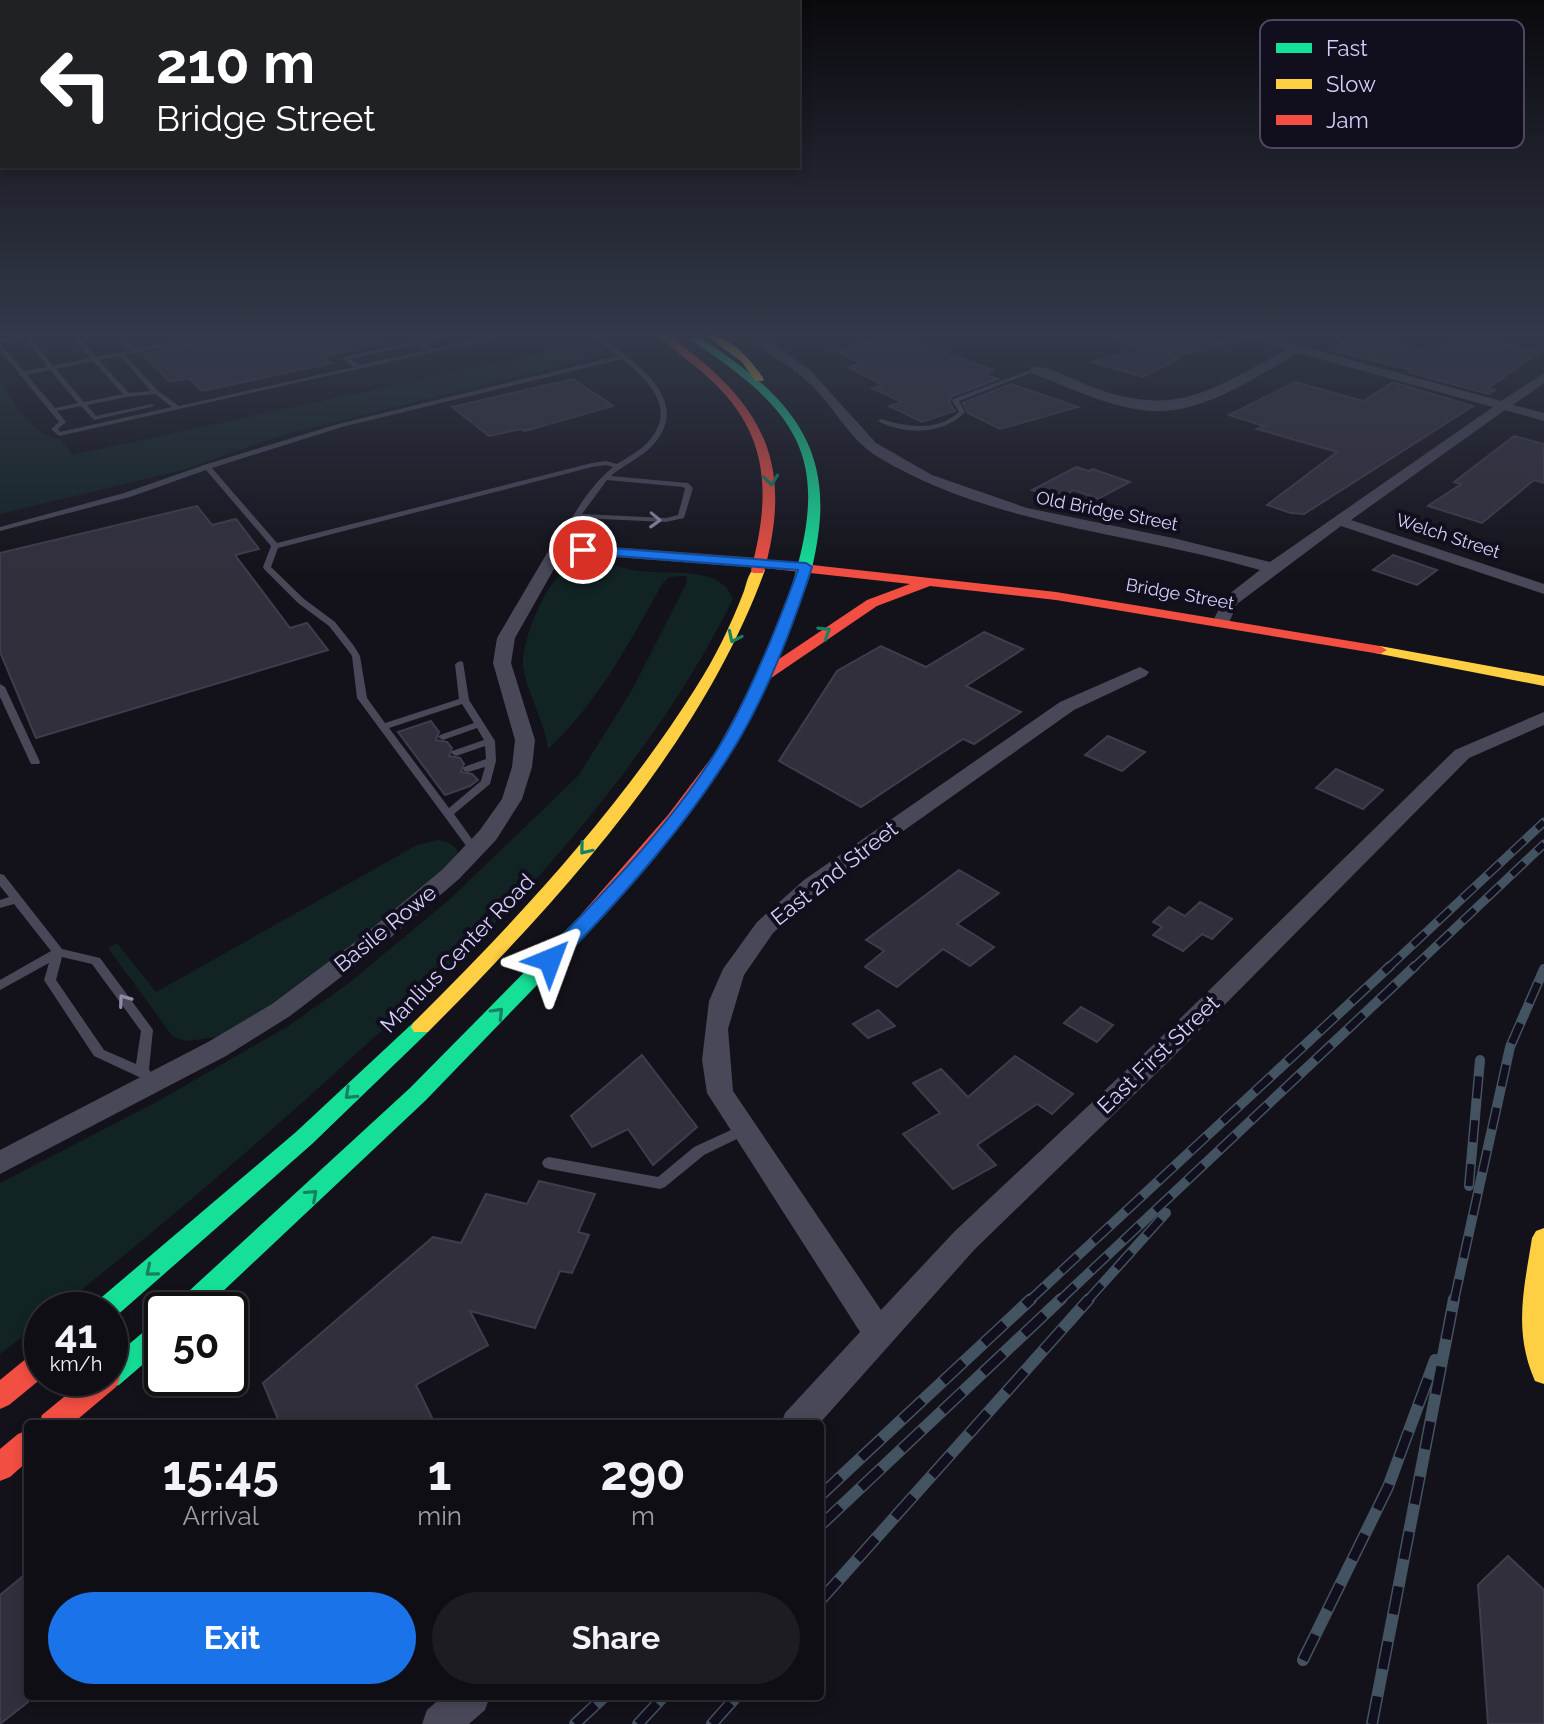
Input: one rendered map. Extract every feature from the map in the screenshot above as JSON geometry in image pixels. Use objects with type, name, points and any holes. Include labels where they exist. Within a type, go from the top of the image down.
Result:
[{"type":"main road","points":[[747,414],[764,446],[773,498],[768,539],[760,563]]},
{"type":"main road","points":[[206,1292],[398,1116],[593,915],[691,799],[734,734],[762,677],[806,567],[813,529],[814,472],[801,435],[786,414]]},
{"type":"main road","name":"Bridge Street","points":[[760,563],[1038,591],[1222,621],[1544,681]]},
{"type":"main road","name":"Manlius Center Road","points":[[126,1292],[251,1187],[407,1041],[549,893],[686,723],[719,670],[750,604],[760,563]]},
{"type":"main road","points":[[762,677],[872,603],[904,588],[939,580]]},
{"type":"main road","points":[[1544,1238],[1529,1318],[1533,1347],[1544,1372]]},
{"type":"main road","points":[[128,1360],[144,1347]]},
{"type":"main road","points":[[0,1396],[24,1377]]},
{"type":"main road","points":[[57,1420],[85,1396]]},
{"type":"main road","points":[[0,1467],[24,1446]]},
{"type":"street","name":"Old Bridge Street","points":[[842,414],[860,437],[905,468],[1018,511],[1072,526],[1204,547],[1272,568]]},
{"type":"street","points":[[1222,621],[1230,602],[1272,568],[1491,414]]},
{"type":"street","name":"Welch Street","points":[[1340,521],[1544,589]]},
{"type":"street","name":"Bridge Street","points":[[558,548],[760,563]]},
{"type":"street","name":"Basile Rowe","points":[[0,1163],[146,1076],[281,1010],[367,945],[451,874],[474,849],[512,799],[522,767],[525,740],[502,663],[506,638],[558,548]]},
{"type":"street","name":"East 2nd Street","points":[[880,1336],[720,1093],[712,1062],[712,1038],[723,991],[749,944],[787,905],[892,827],[1067,706],[1140,672]]},
{"type":"street","name":"East First Street","points":[[801,1420],[965,1240],[1161,1053],[1462,754],[1544,718]]},
{"type":"street","points":[[441,1724],[467,1700]]},
{"type":"lane","points":[[57,414],[63,422],[54,429],[59,434],[148,414]]},
{"type":"lane","points":[[91,414],[94,418],[111,414]]},
{"type":"lane","points":[[0,529],[127,495],[340,425],[384,414]]},
{"type":"lane","points":[[558,548],[605,478],[649,445],[660,433],[666,414]]},
{"type":"lane","points":[[881,421],[900,428],[925,428],[955,421],[960,414]]},
{"type":"lane","points":[[275,546],[592,465],[606,463],[619,467]]},
{"type":"lane","points":[[207,467],[275,546]]},
{"type":"lane","points":[[577,516],[666,520],[681,516],[689,488],[685,485],[605,478]]},
{"type":"lane","points":[[275,546],[267,567],[301,601],[332,624],[351,648],[356,656],[362,698],[430,782],[448,814],[474,849]]},
{"type":"lane","points":[[448,814],[486,782],[491,761],[490,741],[464,700],[460,664]]},
{"type":"lane","points":[[0,687],[35,762]]},
{"type":"lane","points":[[383,727],[464,700]]},
{"type":"lane","points":[[443,737],[479,724]]},
{"type":"lane","points":[[456,753],[490,741]]},
{"type":"lane","points":[[468,769],[491,761]]},
{"type":"lane","points":[[0,878],[58,952],[96,961],[147,1030],[146,1076],[99,1053],[50,980],[58,952]]},
{"type":"lane","points":[[0,904],[16,899]]},
{"type":"lane","points":[[0,986],[58,952]]},
{"type":"lane","points":[[549,1163],[660,1183],[699,1151],[745,1129]]},
{"type":"shaded area","points":[[0,414],[23,414],[41,432],[60,439],[72,455],[259,414],[366,414],[279,436],[186,469],[0,514]]},
{"type":"shaded area","points":[[596,564],[706,576],[727,588],[733,599],[673,703],[603,800],[525,892],[425,995],[254,1145],[78,1292],[24,1292],[24,1335],[0,1354],[0,1183],[160,1100],[290,1025],[349,983],[450,899],[578,776],[632,690],[687,582],[686,576],[669,577],[662,584],[597,692],[548,749],[523,666],[529,631],[540,604],[560,575],[571,568]]},
{"type":"shaded area","points":[[438,840],[453,845],[459,859],[341,955],[272,1004],[217,1037],[187,1041],[173,1037],[108,948],[117,943],[156,992],[417,845]]},
{"type":"building","points":[[462,414],[583,414],[525,431],[521,429],[489,436]]},
{"type":"building","points":[[906,414],[945,414],[922,422]]},
{"type":"building","points":[[971,414],[1052,414],[1000,429]]},
{"type":"building","points":[[1460,414],[1304,514],[1267,505],[1337,452],[1257,429],[1264,426],[1229,415]]},
{"type":"building","points":[[1514,436],[1544,444],[1544,483],[1534,480],[1482,523],[1428,506],[1461,484],[1454,482]]},
{"type":"building","points":[[1076,467],[1089,471],[1093,469],[1130,482],[1098,499],[1074,490],[1058,499],[1032,490]]},
{"type":"building","points":[[197,506],[212,525],[236,519],[259,549],[235,555],[290,628],[307,623],[328,650],[36,738],[0,652],[0,553]]},
{"type":"building","points":[[1393,555],[1437,570],[1417,585],[1373,570]]},
{"type":"building","points":[[984,632],[1023,649],[966,686],[1021,712],[974,744],[963,739],[861,807],[779,761],[837,671],[881,646],[926,667]]},
{"type":"building","points":[[431,721],[439,732],[436,740],[447,742],[452,748],[449,756],[460,758],[464,764],[461,772],[472,774],[478,780],[470,786],[445,795],[398,732]]},
{"type":"building","points":[[1108,736],[1145,752],[1122,771],[1085,755]]},
{"type":"building","points":[[1336,769],[1383,790],[1363,809],[1316,788]]},
{"type":"building","points":[[959,870],[999,893],[957,924],[994,947],[970,966],[943,949],[897,987],[865,967],[884,951],[866,940]]},
{"type":"building","points":[[1200,902],[1232,919],[1212,939],[1202,934],[1183,951],[1153,935],[1162,927],[1153,922],[1169,907],[1185,916]]},
{"type":"building","points":[[1081,1007],[1113,1025],[1097,1042],[1064,1023]]},
{"type":"building","points":[[878,1010],[895,1026],[868,1038],[853,1024]]},
{"type":"building","points":[[642,1055],[697,1127],[653,1165],[628,1129],[592,1147],[571,1116]]},
{"type":"building","points":[[1015,1056],[1073,1094],[1052,1114],[1037,1104],[977,1145],[996,1165],[953,1189],[903,1134],[940,1113],[913,1083],[941,1069],[968,1097]]},
{"type":"building","points":[[539,1181],[595,1194],[578,1232],[589,1235],[572,1273],[560,1271],[535,1328],[470,1311],[488,1345],[416,1385],[433,1420],[278,1420],[263,1383],[433,1237],[461,1243],[486,1194],[527,1204]]},
{"type":"building","points":[[1508,1556],[1544,1590],[1544,1724],[1488,1724],[1478,1585]]},
{"type":"building","points":[[24,1575],[24,1700],[28,1702],[0,1724],[0,1595]]},
{"type":"railway","points":[[1388,968],[1544,822]]},
{"type":"railway","points":[[1413,968],[1544,844]]},
{"type":"railway","points":[[1029,1301],[1390,966]]},
{"type":"railway","points":[[1059,1301],[1415,966]]},
{"type":"railway","points":[[1454,1301],[1510,1047],[1544,969]]},
{"type":"railway","points":[[1469,1186],[1480,1060]]},
{"type":"railway","points":[[1087,1301],[1166,1213]]},
{"type":"railway","points":[[824,1492],[1031,1299]]},
{"type":"railway","points":[[824,1522],[1061,1299]]},
{"type":"railway","points":[[824,1597],[1089,1299]]},
{"type":"railway","points":[[1372,1724],[1454,1299]]},
{"type":"railway","points":[[1303,1660],[1388,1487],[1435,1360]]},
{"type":"railway","points":[[575,1724],[601,1700]]},
{"type":"railway","points":[[638,1724],[660,1700]]},
{"type":"railway","points":[[712,1724],[733,1700]]},
{"type":"traffic: fast","points":[[787,414],[805,445],[814,477],[816,513],[809,553],[795,598]]},
{"type":"traffic: fast","points":[[205,1292],[418,1094],[585,923]]},
{"type":"traffic: fast","points":[[126,1292],[304,1138],[421,1027]]},
{"type":"traffic: fast","points":[[128,1361],[144,1347]]},
{"type":"traffic: slow","points":[[421,1027],[546,894],[662,750],[707,682],[743,609],[758,570]]},
{"type":"traffic: slow","points":[[1380,650],[1544,681]]},
{"type":"traffic: slow","points":[[1544,1238],[1532,1322],[1544,1372]]},
{"type":"traffic: jam","points":[[745,414],[757,434],[767,463],[771,495],[768,531],[758,570]]},
{"type":"traffic: jam","points":[[760,563],[1056,596],[1380,650]]},
{"type":"traffic: jam","points":[[763,676],[872,603],[925,583]]},
{"type":"traffic: jam","points":[[585,923],[675,819],[723,753],[763,678],[795,598]]},
{"type":"traffic: jam","points":[[0,1396],[24,1377]]},
{"type":"traffic: jam","points":[[57,1420],[85,1396]]},
{"type":"traffic: jam","points":[[0,1467],[24,1446]]},
{"type":"route","points":[[550,960],[593,915],[691,799],[734,734],[790,613],[806,567],[583,550]]}]
